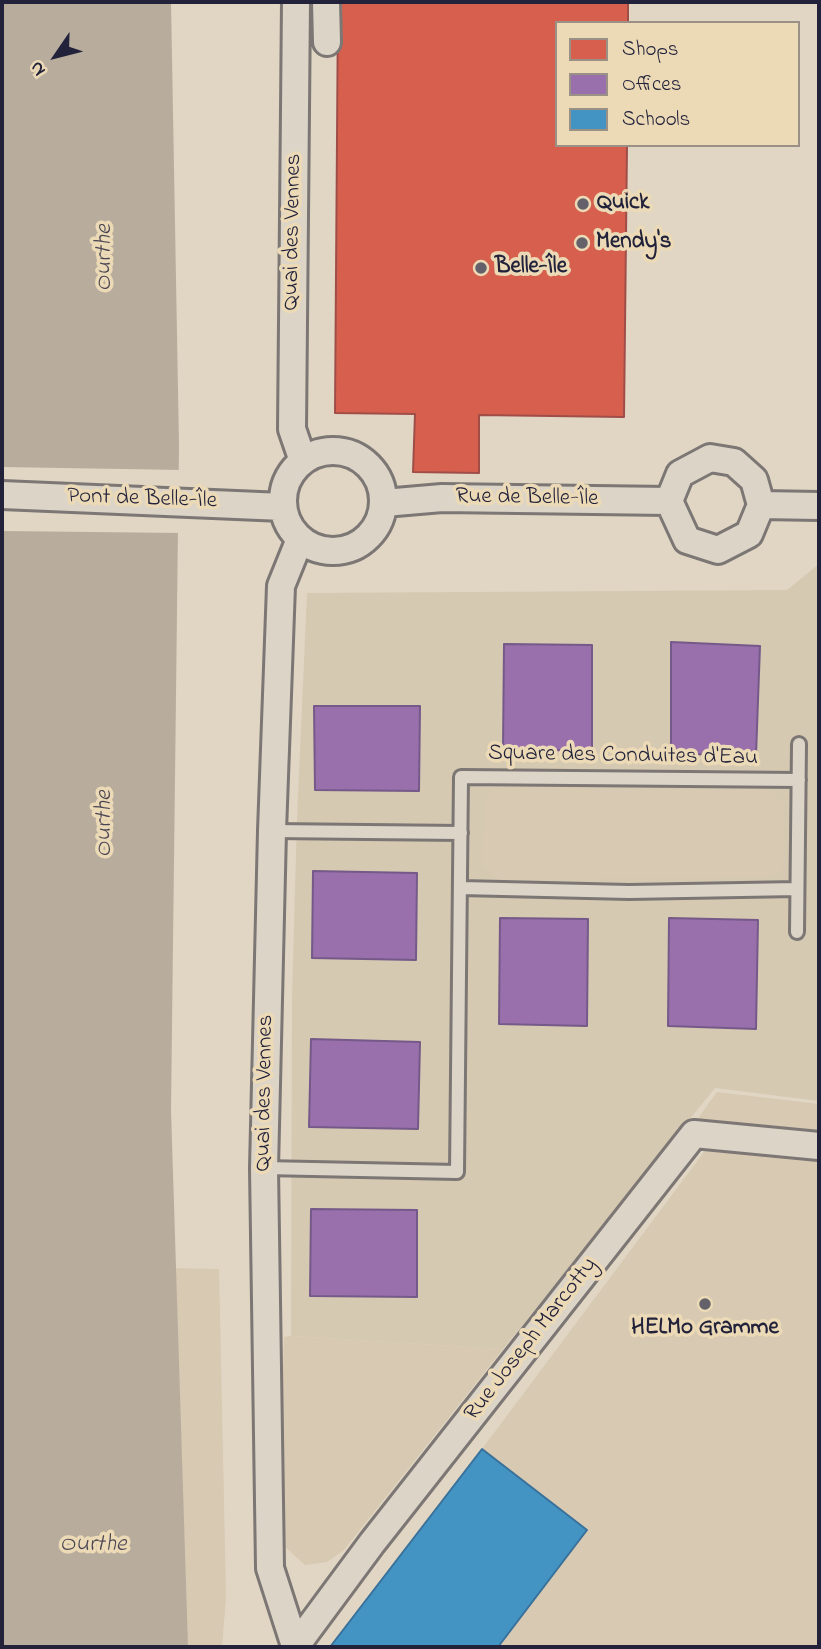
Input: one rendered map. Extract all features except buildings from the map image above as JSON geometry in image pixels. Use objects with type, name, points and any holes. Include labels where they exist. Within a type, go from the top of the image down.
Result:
[{"type":"street","name":"Quai des Vennes","points":[[296,2],[292,429],[303,461]]},
{"type":"street","points":[[326,2],[327,42]]},
{"type":"street","points":[[326,451],[336,451],[365,461],[382,485],[384,503],[375,531],[359,546],[336,552],[316,548],[300,539],[288,524],[283,507],[283,494],[288,477],[303,461],[326,451]]},
{"type":"street","points":[[710,458],[734,461],[754,480],[761,505],[750,534],[718,550],[687,540],[669,501],[680,474],[710,458]]},
{"type":"street","name":"Pont de Belle-Île","points":[[2,495],[243,503],[283,507]]},
{"type":"street","name":"Rue de Belle-Île","points":[[384,503],[442,498],[669,501]]},
{"type":"street","points":[[761,505],[819,506]]},
{"type":"street","name":"Quai des Vennes","points":[[295,1647],[270,1568],[264,1168],[281,586],[300,539]]},
{"type":"street","name":"Rue Joseph Marcotty","points":[[295,1647],[372,1543],[694,1133],[819,1146]]},
{"type":"lane","points":[[797,932],[799,744]]},
{"type":"lane","name":"Square des Conduites d'Eau","points":[[264,1168],[457,1172],[461,777],[799,780]]},
{"type":"lane","points":[[272,831],[461,833]]},
{"type":"lane","points":[[461,888],[629,892],[797,888]]},
{"type":"shaded area","points":[[819,564],[819,1101],[715,1088],[503,1349],[291,1336],[292,999],[307,593],[787,590]]},
{"type":"shaded area","points":[[494,789],[771,790],[783,802],[783,868],[771,877],[497,880],[482,866],[484,798]]},
{"type":"shaded area","points":[[717,1092],[819,1104],[819,1136],[694,1124]]},
{"type":"shaded area","name":"HELMo Gramme","points":[[707,1148],[819,1159],[819,1647],[498,1647],[586,1530],[482,1449]]},
{"type":"shaded area","points":[[163,1268],[219,1269],[226,1597],[222,1647],[174,1647]]},
{"type":"shaded area","points":[[284,1337],[503,1349],[344,1550],[327,1562],[305,1565],[283,1545],[279,1506]]},
{"type":"water","name":"Ourthe","points":[[2,2],[171,2],[179,445],[171,1110],[188,1647],[2,1647]]},
{"type":"pier","points":[[2,467],[182,470],[182,533],[2,531]]},
{"type":"place","name":"Quick","points":[[583,204]]},
{"type":"place","name":"Mendy's","points":[[582,243]]},
{"type":"place","name":"Belle-Île","points":[[481,268]]},
{"type":"place","name":"HELMo Gramme","points":[[705,1304]]}]
